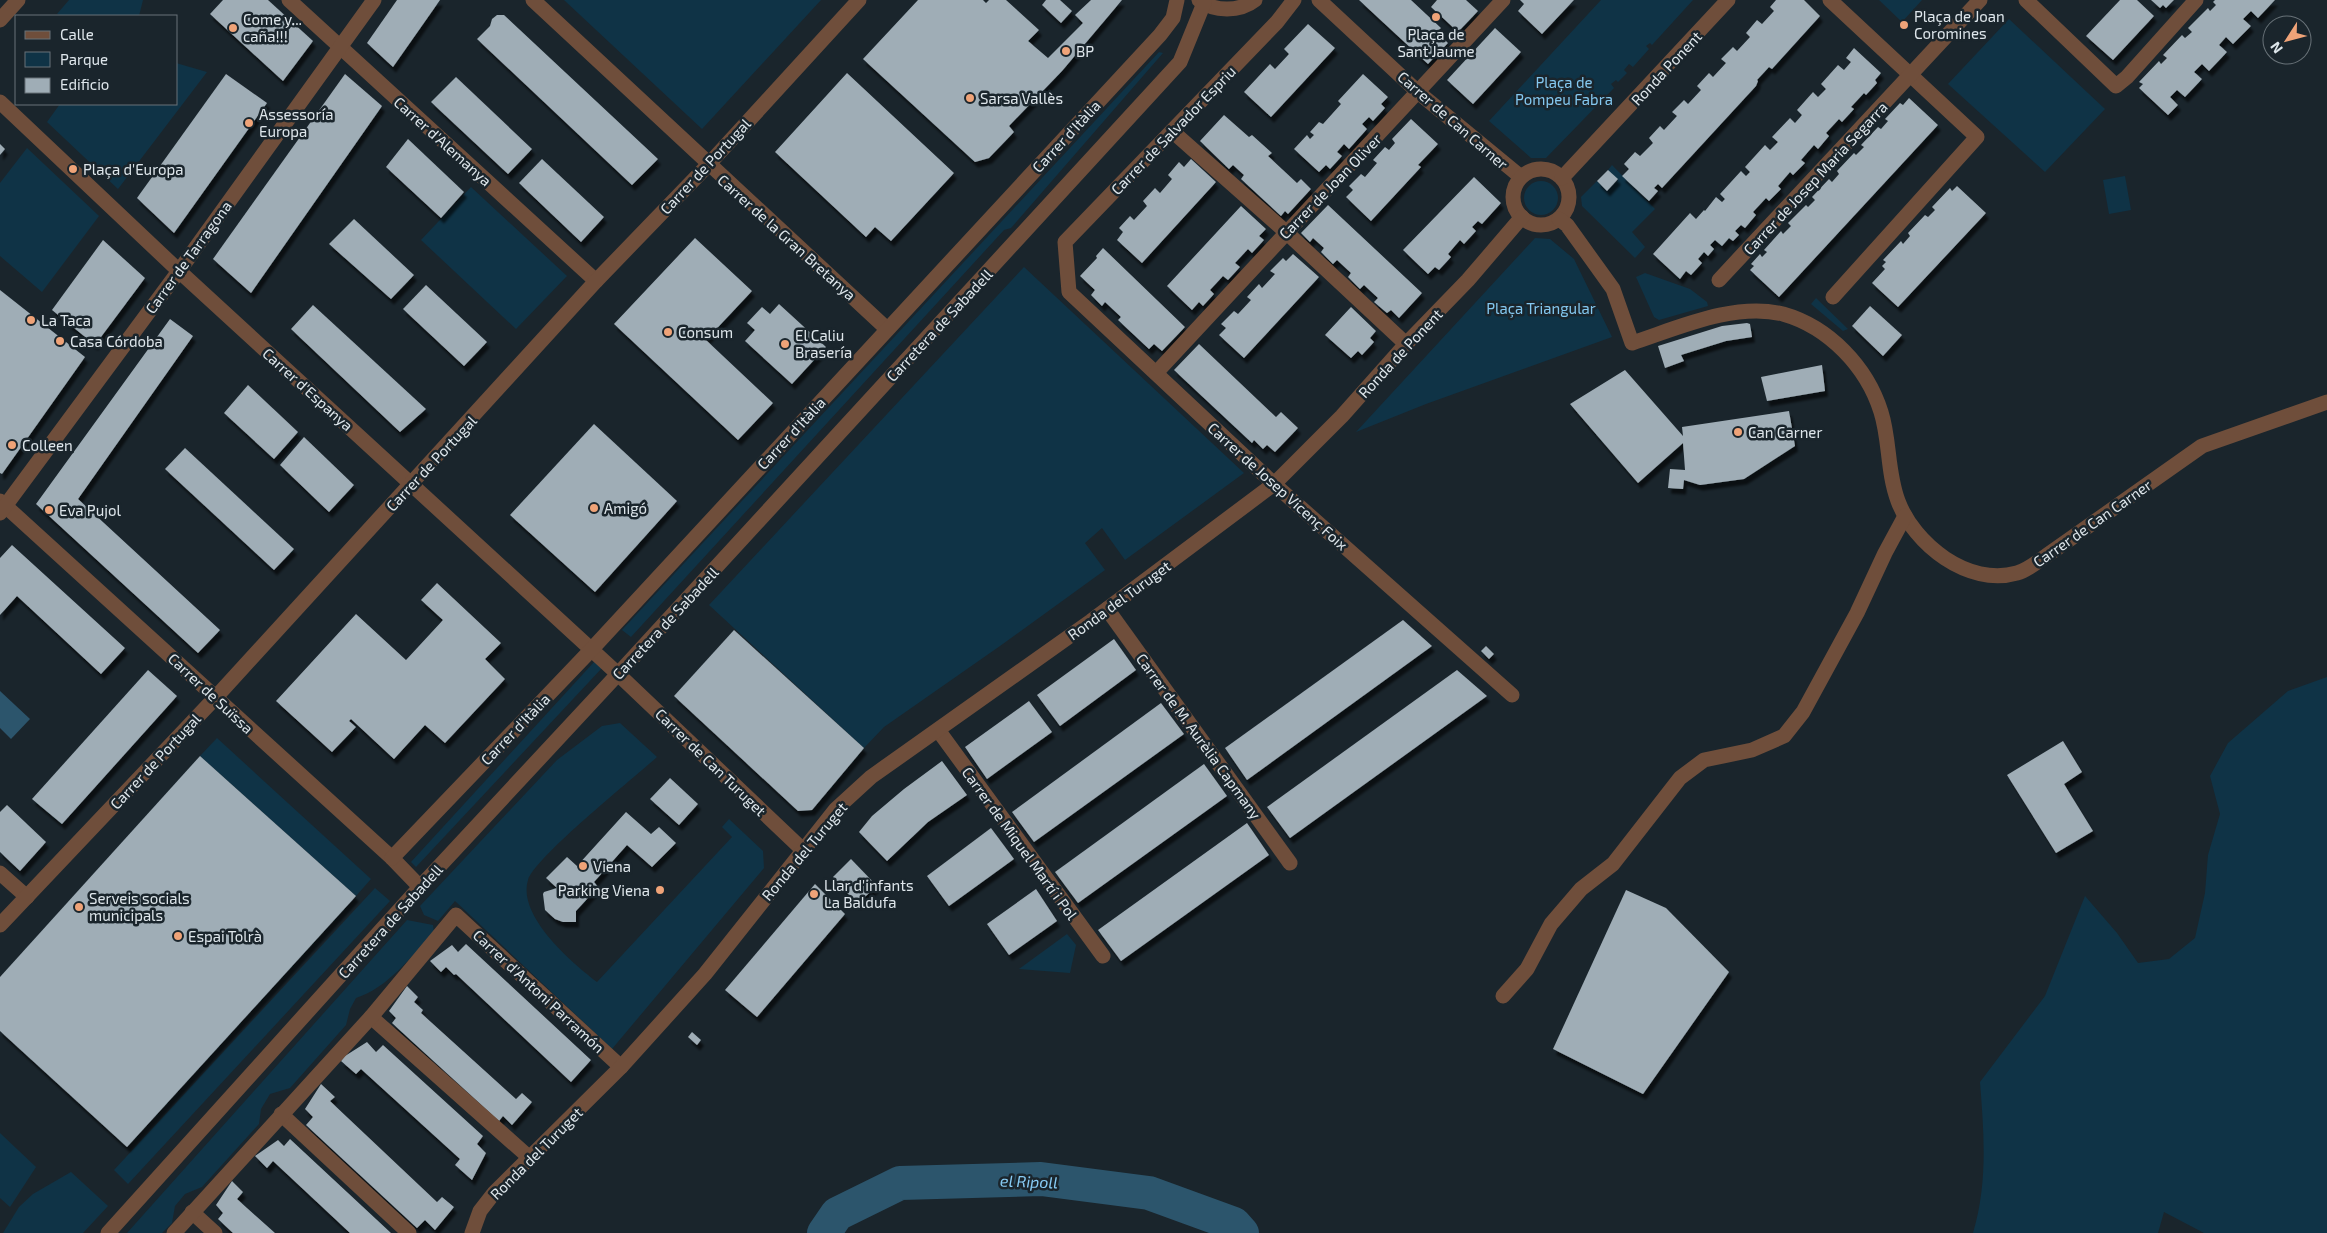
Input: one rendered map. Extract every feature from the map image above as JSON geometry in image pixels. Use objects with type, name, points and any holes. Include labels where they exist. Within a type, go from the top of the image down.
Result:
[{"type":"street","points":[[0,20],[18,0]]},
{"type":"street","name":"Carrer d'Alemanya","points":[[289,0],[596,281]]},
{"type":"street","name":"Carrer de Tarragona","points":[[2,507],[179,271],[374,0]]},
{"type":"street","name":"Carrer de la Gran Bretanya","points":[[533,0],[708,165],[887,329]]},
{"type":"street","name":"Carrer de Portugal","points":[[0,925],[216,697],[596,281],[708,165],[859,0]]},
{"type":"street","name":"Carrer d'Itàlia","points":[[392,858],[591,650],[1160,36],[1173,18],[1177,0]]},
{"type":"street","points":[[1201,2],[1218,8],[1235,8],[1255,0]]},
{"type":"street","name":"Carrer de Salvador Espriu","points":[[1066,265],[1065,242],[1277,22],[1294,0]]},
{"type":"street","name":"Carrer de Can Carner","points":[[1319,0],[1419,93],[1521,178]]},
{"type":"street","name":"Carrer de Joan Oliver","points":[[1156,373],[1286,232],[1419,93],[1503,0]]},
{"type":"street","name":"Ronda Ponent","points":[[1562,178],[1728,0]]},
{"type":"street","points":[[1830,0],[1977,138],[1833,297]]},
{"type":"street","name":"Carrer de Josep Maria Segarra","points":[[1719,280],[1980,0]]},
{"type":"street","points":[[2026,0],[2116,86],[2127,77],[2196,0]]},
{"type":"street","name":"Carretera de Sabadell","points":[[108,1233],[420,887],[1180,62],[1201,2]]},
{"type":"street","name":"Carrer d'Espanya","points":[[0,102],[179,271],[618,674]]},
{"type":"street","points":[[1172,131],[1286,232],[1406,344]]},
{"type":"street","points":[[1538,169],[1551,170],[1562,178],[1569,195],[1568,204],[1558,219],[1552,223],[1536,225],[1522,217],[1513,202],[1516,185],[1521,178],[1538,169]]},
{"type":"street","name":"Ronda de Ponent","points":[[1274,484],[1342,416],[1406,344],[1468,280],[1522,217]]},
{"type":"street","name":"Carrer de Can Carner","points":[[1558,219],[1567,225],[1613,289],[1632,343],[1737,312],[1782,314],[1802,321],[1833,341],[1855,364],[1881,412],[1897,500],[1905,516],[1923,542],[1952,563],[1978,572],[2015,574],[2046,556],[2202,446],[2327,402]]},
{"type":"street","name":"Carrer de Josep Vicenç Foix","points":[[1066,265],[1069,292],[1274,484],[1512,695]]},
{"type":"street","name":"Ronda del Turuget","points":[[472,1233],[480,1211],[494,1193],[621,1067],[705,974],[836,809],[871,777],[1107,609],[1274,484]]},
{"type":"street","name":"Carrer de Suïssa","points":[[2,507],[216,697],[392,858],[420,887]]},
{"type":"street","points":[[1503,996],[1527,969],[1551,924],[1581,889],[1614,864],[1680,778],[1704,760],[1752,750],[1784,736],[1802,712],[1848,629],[1905,516]]},
{"type":"street","name":"Carrer de M. Aurèlia Capmany","points":[[1107,609],[1290,863]]},
{"type":"street","name":"Carrer de Can Turuget","points":[[618,674],[804,851]]},
{"type":"street","name":"Carrer de Miquel Martí i Pol","points":[[938,730],[1103,956]]},
{"type":"street","points":[[0,873],[27,897]]},
{"type":"street","name":"Carrer d'Antoni Parramón","points":[[371,1017],[456,915],[621,1067]]},
{"type":"street","points":[[174,1233],[371,1017],[531,1158]]},
{"type":"street","points":[[281,1114],[409,1233]]},
{"type":"street","points":[[192,1212],[215,1233]]},
{"type":"green space","points":[[69,0],[143,0],[139,15],[57,14]]},
{"type":"green space","points":[[564,0],[821,0],[702,129]]},
{"type":"green space","name":"Plaça de Pompeu Fabra","points":[[1601,0],[1693,0],[1652,45],[1650,43],[1646,46],[1649,49],[1633,67],[1629,64],[1624,70],[1627,73],[1618,82],[1616,80],[1611,84],[1614,88],[1546,158],[1531,158],[1489,121]]},
{"type":"green space","points":[[1879,0],[1922,0],[1902,22]]},
{"type":"green space","points":[[2009,19],[2105,109],[2045,172],[1948,84]]},
{"type":"green space","points":[[1159,52],[1163,53],[1011,228],[1004,230],[631,637],[622,630]]},
{"type":"green space","points":[[178,64],[207,72],[118,189],[47,122],[59,105],[178,105]]},
{"type":"green space","points":[[27,148],[99,216],[42,292],[0,256],[0,183]]},
{"type":"green space","points":[[1612,165],[1655,209],[1632,232],[1645,247],[1635,258],[1582,206],[1581,197],[1597,181],[1607,191],[1618,180],[1608,170]]},
{"type":"green space","points":[[2125,176],[2131,210],[2109,214],[2103,180]]},
{"type":"green space","points":[[1541,181],[1548,182],[1553,186],[1557,191],[1557,205],[1553,210],[1548,214],[1541,215],[1534,214],[1529,210],[1525,205],[1524,198],[1525,191],[1529,186],[1534,182]]},
{"type":"green space","points":[[471,187],[567,276],[516,329],[421,240]]},
{"type":"green space","name":"Plaça Triangular","points":[[1535,238],[1550,239],[1574,259],[1612,337],[1426,404],[1356,432]]},
{"type":"green space","points":[[1024,267],[1244,473],[1125,560],[1102,528],[1085,543],[1105,570],[884,727],[864,748],[709,605]]},
{"type":"green space","points":[[1645,273],[1690,289],[1707,302],[1708,306],[1659,320],[1654,317],[1636,277]]},
{"type":"green space","points":[[1816,298],[1848,329],[1843,331],[1811,304]]},
{"type":"green space","points":[[594,662],[602,668],[416,867],[411,862]]},
{"type":"green space","points":[[2327,677],[2327,1233],[2204,1233],[2164,1212],[2158,1233],[1973,1233],[1981,1196],[1984,1158],[1980,1082],[2045,996],[2085,896],[2117,933],[2138,963],[2169,959],[2195,938],[2205,893],[2208,855],[2220,814],[2210,776],[2228,743],[2288,691]]},
{"type":"green space","points":[[620,723],[657,757],[586,818],[548,854],[528,880],[527,894],[531,908],[538,923],[561,951],[597,982],[732,837],[722,827],[729,819],[763,851],[764,868],[612,1049],[455,901],[438,921],[424,915],[420,906],[557,760],[602,726]]},
{"type":"green space","points":[[217,738],[371,879],[356,896],[200,756]]},
{"type":"green space","points":[[375,888],[390,901],[128,1184],[114,1170]]},
{"type":"green space","points":[[407,920],[433,925],[434,933],[389,979],[368,993],[356,998],[350,1009],[346,1025],[290,1088],[270,1094],[261,1109],[259,1124],[202,1187],[185,1194],[175,1206],[172,1223],[162,1233],[127,1233]]},
{"type":"green space","points":[[1067,934],[1076,945],[1070,973],[1019,969]]},
{"type":"green space","points":[[0,1133],[36,1167],[10,1207],[0,1198]]},
{"type":"green space","points":[[71,1172],[108,1206],[83,1233],[3,1233],[19,1207],[33,1194]]},
{"type":"shaded area","points":[[0,691],[30,719],[11,739],[0,728]]},
{"type":"building","points":[[223,0],[268,0],[313,41],[283,81],[210,14]]},
{"type":"building","points":[[397,0],[440,0],[393,67],[367,43]]},
{"type":"building","name":"Sarsa Vallès","points":[[918,0],[983,0],[986,3],[989,0],[1006,0],[1039,30],[1028,41],[1048,58],[1083,23],[1075,15],[1091,0],[1122,0],[1062,71],[1009,126],[1014,132],[989,158],[975,162],[863,59]]},
{"type":"building","points":[[1046,0],[1060,0],[1072,11],[1061,23],[1042,5]]},
{"type":"building","points":[[1359,0],[1411,0],[1441,28],[1437,32],[1448,43],[1428,64]]},
{"type":"building","points":[[1437,0],[1466,0],[1478,11],[1458,32],[1431,7]]},
{"type":"building","points":[[1520,0],[1574,0],[1542,34],[1518,11],[1524,4]]},
{"type":"building","points":[[1776,0],[1804,0],[1820,16],[1772,69],[1769,67],[1757,80],[1756,86],[1662,188],[1658,184],[1654,188],[1658,191],[1649,201],[1622,176],[1629,169],[1624,164],[1635,152],[1640,156],[1653,143],[1649,138],[1660,126],[1664,130],[1677,116],[1672,112],[1684,100],[1688,104],[1701,90],[1697,86],[1709,73],[1713,77],[1726,63],[1721,59],[1733,47],[1737,51],[1750,37],[1746,33],[1757,20],[1762,24],[1774,11],[1770,7]]},
{"type":"building","points":[[2120,0],[2137,0],[2154,16],[2113,60],[2086,36]]},
{"type":"building","points":[[2151,0],[2174,0],[2166,8],[2163,5],[2160,8]]},
{"type":"building","points":[[2215,0],[2275,0],[2258,18],[2251,11],[2243,19],[2251,26],[2233,44],[2226,37],[2219,45],[2227,52],[2209,71],[2202,64],[2194,72],[2202,79],[2185,97],[2177,90],[2170,97],[2178,105],[2168,115],[2139,88],[2143,84],[2139,82],[2159,61],[2161,64],[2167,58],[2163,55],[2182,35],[2185,38],[2192,32],[2188,28],[2208,8],[2210,11],[2216,5],[2213,2]]},
{"type":"building","points":[[497,15],[504,15],[658,159],[632,185],[477,39],[490,26],[492,19]]},
{"type":"building","points":[[1308,24],[1335,48],[1271,117],[1244,92],[1270,64],[1275,69],[1289,54],[1284,49]]},
{"type":"building","points":[[1495,28],[1521,52],[1473,104],[1447,80]]},
{"type":"building","points":[[1854,48],[1881,73],[1875,80],[1877,83],[1851,107],[1854,109],[1842,122],[1839,119],[1826,133],[1829,136],[1818,149],[1814,145],[1801,160],[1805,163],[1793,175],[1790,172],[1778,186],[1781,189],[1769,201],[1766,198],[1753,212],[1756,215],[1745,228],[1741,225],[1735,231],[1739,235],[1733,241],[1729,238],[1722,246],[1715,240],[1710,245],[1714,249],[1708,256],[1704,252],[1698,259],[1702,263],[1691,275],[1686,271],[1680,279],[1653,254],[1690,213],[1696,219],[1716,197],[1722,202],[1725,199],[1720,194],[1741,171],[1746,176],[1750,172],[1745,167],[1765,145],[1770,150],[1778,142],[1772,137],[1790,118],[1795,123],[1802,115],[1797,110],[1813,92],[1818,97],[1826,89],[1821,84],[1838,65],[1844,70],[1851,62],[1846,58]]},
{"type":"building","points":[[847,73],[954,173],[891,241],[875,227],[866,237],[775,152]]},
{"type":"building","points":[[226,74],[267,103],[174,233],[137,198]]},
{"type":"building","points":[[345,74],[382,106],[251,293],[213,259]]},
{"type":"building","points":[[1363,74],[1388,97],[1381,104],[1385,108],[1373,121],[1369,117],[1362,124],[1367,129],[1349,149],[1344,144],[1337,152],[1342,156],[1330,169],[1326,165],[1319,172],[1294,149],[1307,135],[1310,139],[1314,135],[1310,132],[1319,122],[1323,124],[1341,104],[1338,101]]},
{"type":"building","points":[[456,77],[532,149],[508,174],[431,102]]},
{"type":"building","points":[[1909,98],[1938,125],[1779,297],[1750,270],[1754,266],[1751,264],[1760,254],[1762,257],[1767,252],[1764,250],[1781,231],[1783,234],[1791,226],[1788,223],[1806,205],[1808,207],[1815,200],[1812,197],[1829,179],[1832,182],[1839,174],[1837,171],[1854,153],[1856,155],[1864,147],[1861,145],[1878,127],[1881,129],[1888,121],[1885,119],[1900,103],[1903,105]]},
{"type":"building","points":[[1224,115],[1249,137],[1252,135],[1272,153],[1268,156],[1297,183],[1301,179],[1311,189],[1288,214],[1285,211],[1281,216],[1241,179],[1244,175],[1233,165],[1229,169],[1200,141]]},
{"type":"building","points":[[1411,119],[1438,144],[1418,165],[1421,167],[1371,221],[1346,197],[1353,190],[1349,186],[1361,174],[1365,177],[1377,163],[1373,160],[1385,147],[1389,150],[1395,143],[1392,139]]},
{"type":"building","points":[[408,139],[464,192],[441,218],[386,167]]},
{"type":"building","points":[[0,144],[5,149],[0,155]]},
{"type":"building","points":[[542,159],[604,217],[581,242],[519,183]]},
{"type":"building","points":[[1191,159],[1216,182],[1142,263],[1117,240],[1123,232],[1119,228],[1130,216],[1134,220],[1147,206],[1143,201],[1155,188],[1160,193],[1172,179],[1168,175],[1179,162],[1184,167]]},
{"type":"building","points":[[1608,170],[1618,179],[1607,191],[1597,181]]},
{"type":"building","points":[[1474,177],[1501,203],[1482,224],[1478,221],[1472,227],[1476,231],[1464,244],[1460,240],[1448,254],[1451,257],[1439,270],[1435,267],[1428,274],[1403,250]]},
{"type":"building","points":[[1957,186],[1986,213],[1898,307],[1872,283],[1885,269],[1882,266],[1886,262],[1883,260],[1901,241],[1903,244],[1910,236],[1908,233],[1925,215],[1928,217],[1935,210],[1932,207],[1950,188],[1952,191]]},
{"type":"building","points":[[1328,205],[1422,293],[1399,318],[1391,310],[1387,313],[1374,302],[1378,298],[1364,285],[1360,289],[1348,277],[1351,273],[1337,260],[1333,264],[1321,252],[1324,248],[1313,238],[1310,242],[1301,233]]},
{"type":"building","points":[[1241,206],[1266,229],[1259,236],[1264,240],[1252,253],[1248,249],[1235,263],[1240,267],[1228,280],[1223,276],[1210,290],[1214,294],[1203,306],[1199,302],[1192,310],[1167,286]]},
{"type":"building","points":[[354,219],[414,275],[391,299],[329,244]]},
{"type":"building","name":"Consum","points":[[695,238],[752,291],[706,340],[773,403],[738,440],[614,324]]},
{"type":"building","points":[[103,240],[145,278],[95,345],[52,310]]},
{"type":"building","points":[[1103,248],[1185,327],[1162,351],[1154,344],[1149,349],[1118,320],[1121,317],[1105,302],[1102,306],[1091,295],[1095,290],[1080,276],[1097,258],[1096,256]]},
{"type":"building","points":[[1293,254],[1319,277],[1244,358],[1219,335],[1226,328],[1221,324],[1234,311],[1238,314],[1251,300],[1247,297],[1259,284],[1262,288],[1275,274],[1270,271],[1283,258],[1286,261]]},
{"type":"building","points":[[426,285],[487,342],[464,366],[403,309]]},
{"type":"building","points":[[0,290],[85,357],[2,474],[0,473]]},
{"type":"building","name":"El Caliu Brasería","points":[[779,304],[826,347],[792,384],[745,341],[755,330],[747,323],[762,307],[770,314]]},
{"type":"building","points":[[313,305],[426,409],[400,432],[291,329]]},
{"type":"building","points":[[1870,306],[1902,335],[1883,356],[1852,326]]},
{"type":"building","points":[[1351,307],[1376,331],[1370,338],[1374,342],[1362,355],[1358,351],[1351,358],[1325,335]]},
{"type":"building","points":[[170,319],[193,336],[78,499],[220,630],[198,653],[36,504]]},
{"type":"building","points":[[1750,324],[1752,337],[1726,341],[1681,355],[1684,361],[1665,368],[1658,346],[1722,326]]},
{"type":"building","points":[[1199,344],[1276,417],[1281,412],[1298,428],[1275,452],[1267,445],[1263,449],[1254,440],[1252,443],[1174,370]]},
{"type":"building","points":[[1822,365],[1825,391],[1767,401],[1761,377]]},
{"type":"building","name":"Can Carner","points":[[1625,370],[1683,436],[1682,427],[1789,411],[1795,446],[1744,479],[1700,485],[1684,480],[1683,489],[1668,488],[1670,469],[1685,470],[1683,443],[1638,483],[1570,404]]},
{"type":"building","points":[[248,385],[298,432],[274,459],[224,413]]},
{"type":"building","name":"Amigó","points":[[594,424],[677,501],[595,592],[510,515]]},
{"type":"building","points":[[304,437],[354,485],[329,512],[280,465]]},
{"type":"building","points":[[185,448],[294,549],[274,570],[165,469]]},
{"type":"building","points":[[12,545],[125,648],[101,674],[17,596],[0,615],[0,558]]},
{"type":"building","points":[[437,583],[501,643],[485,659],[505,679],[445,743],[425,725],[394,759],[351,719],[349,721],[356,727],[332,752],[276,701],[356,614],[406,660],[443,620],[421,600]]},
{"type":"building","points":[[1403,620],[1432,646],[1247,780],[1225,748]]},
{"type":"building","points":[[734,630],[864,748],[812,810],[798,811],[674,696]]},
{"type":"building","points":[[1114,639],[1136,670],[1060,726],[1037,695]]},
{"type":"building","points":[[1486,646],[1494,654],[1489,659],[1481,651]]},
{"type":"building","points":[[148,670],[177,696],[62,824],[32,799]]},
{"type":"building","points":[[1457,670],[1487,696],[1290,838],[1267,807]]},
{"type":"building","points":[[1029,701],[1052,732],[987,779],[965,747]]},
{"type":"building","points":[[1161,703],[1184,734],[1034,842],[1012,812]]},
{"type":"building","points":[[2063,741],[2082,772],[2064,784],[2093,831],[2056,853],[2007,775]]},
{"type":"building","name":"Espai Tolrà","points":[[200,756],[356,896],[127,1147],[0,1031],[0,977]]},
{"type":"building","points":[[942,761],[967,795],[928,822],[887,861],[859,832],[872,816]]},
{"type":"building","points":[[1204,764],[1227,796],[1078,903],[1055,872]]},
{"type":"building","points":[[670,778],[698,804],[679,825],[650,799]]},
{"type":"building","points":[[7,805],[46,842],[20,871],[0,852],[0,812]]},
{"type":"building","name":"Viena","points":[[626,812],[651,834],[659,827],[676,843],[652,867],[627,845],[594,882],[598,887],[576,911],[576,922],[563,922],[555,919],[545,910],[543,894],[557,888],[546,878],[567,857],[577,866]]},
{"type":"building","points":[[1247,823],[1269,855],[1121,961],[1098,930]]},
{"type":"building","points":[[991,828],[1014,859],[949,906],[927,876]]},
{"type":"building","points":[[851,859],[877,886],[857,904],[833,877]]},
{"type":"building","points":[[815,884],[845,914],[757,1017],[725,990]]},
{"type":"building","points":[[1036,889],[1057,921],[1009,955],[987,924]]},
{"type":"building","points":[[1626,890],[1666,908],[1729,972],[1643,1094],[1553,1049]]},
{"type":"building","points":[[466,944],[591,1060],[571,1082],[456,974],[454,975],[446,967],[441,972],[430,961],[452,945],[458,952]]},
{"type":"building","points":[[407,986],[418,997],[414,1002],[423,1010],[421,1013],[516,1099],[522,1093],[532,1102],[512,1125],[503,1116],[499,1121],[392,1023],[396,1018],[389,1011]]},
{"type":"building","points":[[692,1032],[701,1040],[697,1045],[688,1037]]},
{"type":"building","points":[[367,1042],[376,1052],[383,1045],[483,1136],[477,1144],[486,1153],[472,1180],[455,1165],[460,1159],[361,1069],[356,1074],[341,1061],[345,1056]]},
{"type":"building","points":[[321,1084],[335,1097],[330,1101],[437,1202],[442,1197],[454,1207],[435,1230],[425,1220],[417,1228],[306,1125],[313,1117],[305,1109]]},
{"type":"building","points":[[290,1139],[391,1233],[350,1233],[273,1161],[267,1168],[255,1156],[278,1140],[284,1146]]},
{"type":"building","points":[[232,1181],[243,1192],[237,1199],[275,1233],[233,1233],[218,1219],[223,1213],[216,1205]]},
{"type":"waterway","name":"el Ripoll","points":[[824,1233],[837,1214],[900,1183],[1041,1179],[1149,1193],[1234,1224],[1242,1233]]},
{"type":"place","name":"Plaça de Sant Jaume","points":[[1436,17]]},
{"type":"place","name":"Plaça de Joan Coromines","points":[[1904,25]]},
{"type":"place","name":"Come y... caña!!!","points":[[233,28]]},
{"type":"place","name":"BP","points":[[1066,51]]},
{"type":"place","name":"Sarsa Vallès","points":[[970,98]]},
{"type":"place","name":"Assessoría Europa","points":[[249,123]]},
{"type":"place","name":"Plaça d'Europa","points":[[73,169]]},
{"type":"place","name":"La Taca","points":[[31,320]]},
{"type":"place","name":"Consum","points":[[668,332]]},
{"type":"place","name":"Casa Córdoba","points":[[60,341]]},
{"type":"place","name":"El Caliu Brasería","points":[[785,344]]},
{"type":"place","name":"Can Carner","points":[[1738,432]]},
{"type":"place","name":"Colleen","points":[[12,445]]},
{"type":"place","name":"Amigó","points":[[594,508]]},
{"type":"place","name":"Eva Pujol","points":[[49,510]]},
{"type":"place","name":"Viena","points":[[583,866]]},
{"type":"place","name":"Parking Viena","points":[[660,890]]},
{"type":"place","name":"Llar d'infants La Baldufa","points":[[814,894]]},
{"type":"place","name":"Serveis socials municipals","points":[[79,907]]},
{"type":"place","name":"Espai Tolrà","points":[[178,936]]}]
